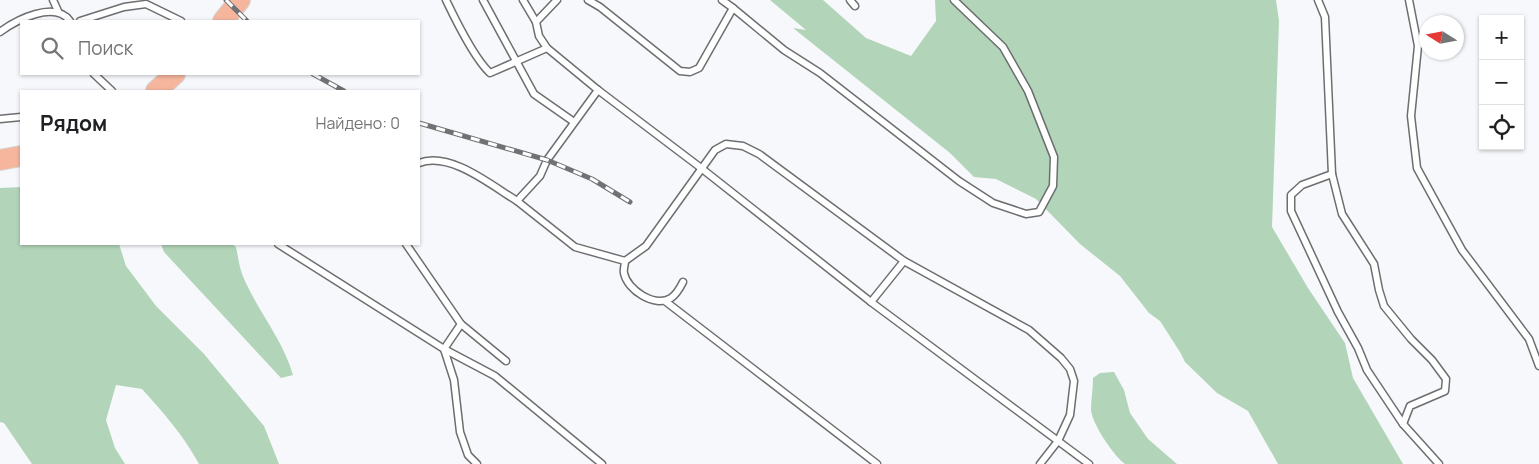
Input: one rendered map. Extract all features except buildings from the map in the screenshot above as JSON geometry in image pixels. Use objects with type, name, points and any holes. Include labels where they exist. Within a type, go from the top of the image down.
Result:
[{"type":"main road","points":[[224,20],[240,0]]},
{"type":"main road","points":[[157,90],[174,75]]},
{"type":"main road","points":[[0,160],[20,156]]},
{"type":"lane","points":[[53,0],[58,12]]},
{"type":"lane","points":[[446,0],[471,47],[490,73],[547,48]]},
{"type":"lane","points":[[483,0],[517,61],[526,83],[534,94],[574,122]]},
{"type":"lane","points":[[523,0],[536,22],[539,36],[547,48],[598,90],[701,168],[871,302],[1089,464]]},
{"type":"lane","points":[[536,22],[557,0]]},
{"type":"lane","points":[[588,0],[600,7],[680,71],[690,72],[700,68],[733,8]]},
{"type":"lane","points":[[722,0],[784,50],[820,72],[959,181],[992,203],[1026,214],[1039,212],[1053,186],[1054,157],[1028,91],[1003,47],[954,0]]},
{"type":"lane","points":[[850,0],[855,6]]},
{"type":"lane","points":[[1318,0],[1325,17],[1332,174],[1342,214],[1374,264],[1384,306],[1411,339],[1432,360],[1446,379],[1445,391],[1410,406],[1403,424]]},
{"type":"lane","points":[[1409,0],[1418,46],[1411,116],[1416,168],[1462,250],[1529,339],[1539,366]]},
{"type":"lane","points":[[83,20],[144,2],[179,20]]},
{"type":"lane","points":[[0,32],[13,22],[39,13],[58,12],[67,16],[69,20]]},
{"type":"lane","points":[[95,75],[111,90]]},
{"type":"lane","points":[[517,201],[540,176],[547,160],[598,90]]},
{"type":"lane","points":[[0,119],[20,116]]},
{"type":"lane","points":[[683,282],[677,294],[670,299],[653,301],[644,297],[628,282],[624,273],[625,261],[646,246],[701,168],[716,150],[726,144],[743,146],[759,154],[904,261],[1029,330],[1061,358],[1070,369],[1074,381],[1070,415],[1058,441],[1040,464]]},
{"type":"lane","points":[[420,163],[436,159],[471,172],[517,201],[575,247],[625,261]]},
{"type":"lane","points":[[1332,174],[1302,185],[1291,195],[1291,211],[1367,370],[1403,424],[1439,464]]},
{"type":"lane","points":[[280,245],[444,349],[495,376],[602,464]]},
{"type":"lane","points":[[407,245],[461,324],[506,360]]},
{"type":"lane","points":[[871,302],[904,261]]},
{"type":"lane","points":[[665,300],[877,464]]},
{"type":"lane","points":[[444,349],[461,324]]},
{"type":"lane","points":[[444,349],[454,380],[460,432],[468,455],[477,464]]},
{"type":"green space","points":[[770,0],[823,0],[866,38],[911,56],[936,21],[935,0],[1276,0],[1279,21],[1272,227],[1308,288],[1345,343],[1353,378],[1403,464],[1278,464],[1248,411],[1217,393],[1185,362],[1160,321],[1149,313],[1120,276],[1080,244],[1036,199],[996,179],[974,177],[950,153],[793,28],[806,30]]},
{"type":"green space","points":[[20,187],[20,245],[119,245],[126,266],[156,306],[204,354],[264,426],[279,464],[199,464],[180,434],[142,389],[116,385],[106,420],[115,448],[125,464],[32,464],[4,423],[0,422],[0,188]]},
{"type":"green space","points":[[161,245],[233,245],[236,247],[242,274],[283,349],[293,375],[281,378],[164,252]]},
{"type":"green space","points":[[1114,372],[1124,390],[1130,413],[1148,439],[1177,464],[1125,464],[1104,439],[1092,416],[1093,378],[1100,373]]},
{"type":"railway","points":[[226,0],[246,20]]},
{"type":"railway","points":[[315,75],[342,90]]},
{"type":"railway","points":[[420,123],[547,160],[592,179],[630,202]]}]
